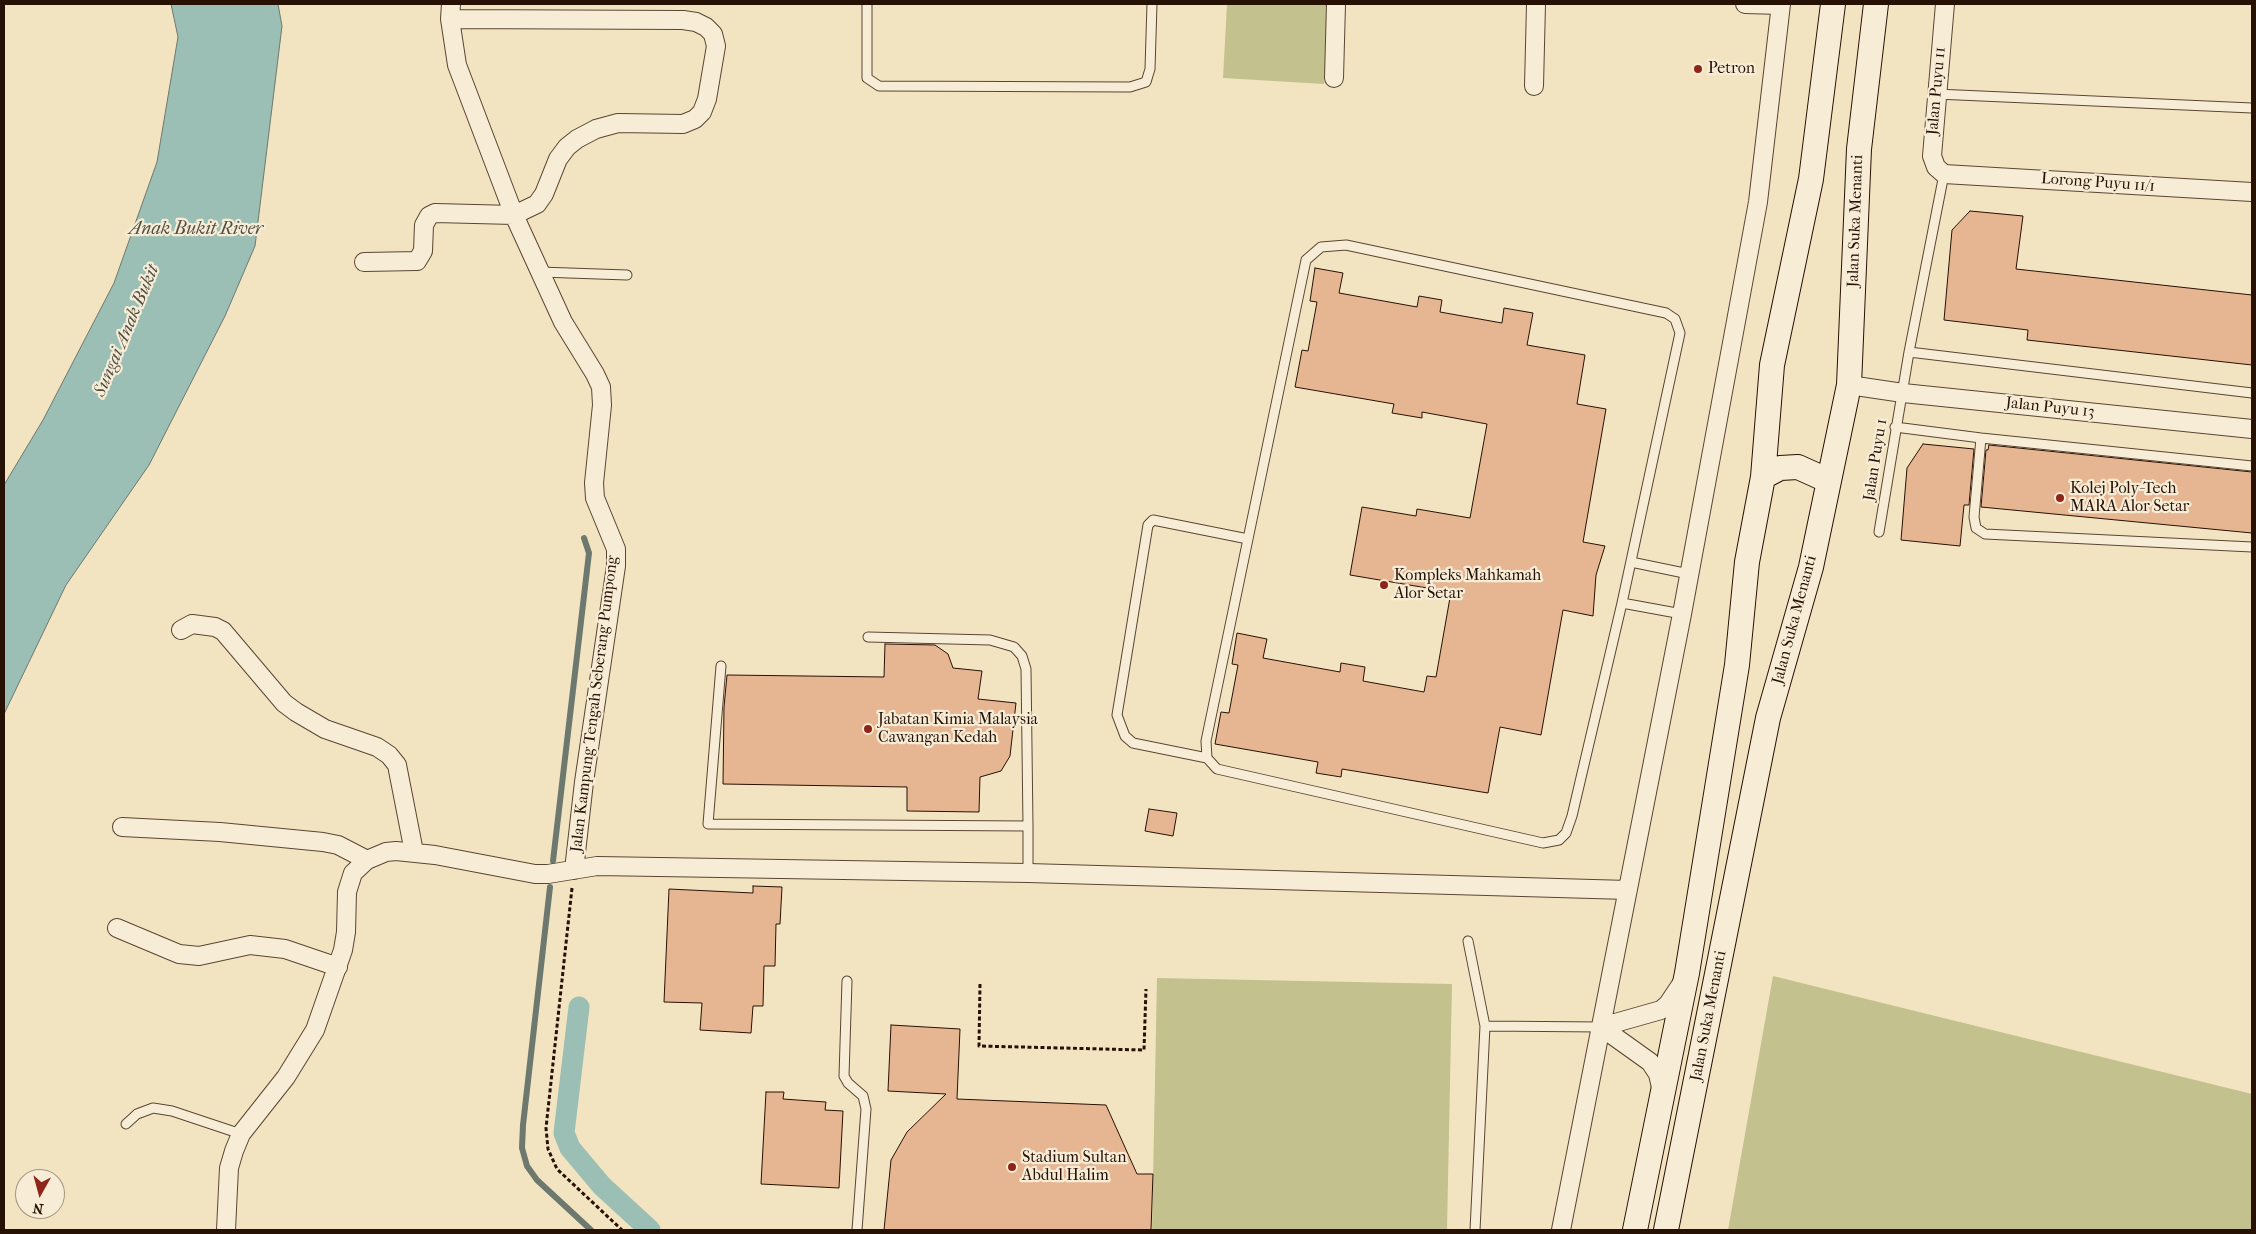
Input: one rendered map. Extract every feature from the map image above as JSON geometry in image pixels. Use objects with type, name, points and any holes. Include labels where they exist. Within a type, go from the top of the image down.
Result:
[{"type":"main road","name":"Jalan Suka Menanti","points":[[1635,1230],[1687,973],[1737,665],[1747,562],[1763,477],[1772,365],[1811,179],[1833,4]]},
{"type":"main road","name":"Jalan Suka Menanti","points":[[1666,1230],[1768,718],[1811,567],[1849,386],[1859,149],[1876,4]]},
{"type":"main road","points":[[1763,477],[1780,468],[1798,467],[1829,481]]},
{"type":"street","points":[[1334,78],[1336,4]]},
{"type":"street","points":[[1534,86],[1536,4]]},
{"type":"street","points":[[1561,1230],[1682,614],[1758,202],[1781,5],[1745,4]]},
{"type":"street","name":"Jalan Puyu 11","points":[[1944,174],[1936,168],[1932,156],[1945,4]]},
{"type":"street","points":[[364,262],[417,261],[423,251],[425,220],[436,213],[514,214],[537,204],[544,194],[558,159],[567,147],[596,129],[618,123],[683,124],[695,119],[702,112],[707,99],[716,46],[713,34],[706,27],[683,20],[451,11]]},
{"type":"street","name":"Jalan Kampung Tengah Seberang Pumpong","points":[[451,11],[457,65],[514,214],[563,322],[601,387],[602,405],[594,483],[595,498],[616,549],[616,566],[585,773],[574,870]]},
{"type":"street","name":"Lorong Puyu 11/1","points":[[1944,174],[2252,192]]},
{"type":"street","name":"Jalan Puyu 13","points":[[1849,386],[1903,394],[2252,429]]},
{"type":"street","points":[[181,630],[192,624],[209,626],[223,632],[284,703],[296,712],[325,728],[377,747],[389,755],[397,765],[414,852]]},
{"type":"street","points":[[122,827],[220,832],[338,845],[366,860]]},
{"type":"street","points":[[226,1230],[229,1168],[241,1134],[286,1077],[315,1030],[338,966],[346,932],[347,892],[350,880],[358,867],[366,860],[386,852],[414,852],[530,874],[548,874],[597,866],[1028,873],[1628,890]]},
{"type":"street","points":[[118,928],[180,954],[199,956],[250,945],[285,949],[338,966]]},
{"type":"street","points":[[1601,1027],[1661,1010],[1676,994],[1687,973]]},
{"type":"street","points":[[1601,1027],[1650,1062],[1658,1074],[1663,1095]]},
{"type":"lane","points":[[867,4],[867,78],[879,86],[1130,87],[1146,82],[1150,69],[1152,4]]},
{"type":"lane","points":[[1936,94],[2252,108]]},
{"type":"lane","name":"Jalan Puyu 1","points":[[1879,532],[1895,427],[1903,394],[1909,352],[1944,174]]},
{"type":"lane","points":[[1207,758],[1206,741],[1248,539],[1306,260],[1320,247],[1346,246],[1666,313],[1675,319],[1680,332],[1622,604],[1572,816],[1566,833],[1559,840],[1544,843],[1217,769],[1207,758],[1133,743],[1125,736],[1117,715],[1148,525],[1153,520],[1248,539]]},
{"type":"lane","points":[[540,272],[627,275]]},
{"type":"lane","points":[[1909,352],[2252,393]]},
{"type":"lane","points":[[1895,427],[1981,438],[2252,466]]},
{"type":"lane","points":[[1981,438],[1974,517],[1976,528],[1985,534],[2252,548]]},
{"type":"lane","points":[[1631,562],[1689,574]]},
{"type":"lane","points":[[1622,604],[1682,614]]},
{"type":"lane","points":[[868,637],[990,640],[1014,647],[1022,656],[1026,669],[1028,873]]},
{"type":"lane","points":[[721,666],[708,824],[1028,826]]},
{"type":"lane","points":[[1468,941],[1485,1026],[1475,1230]]},
{"type":"lane","points":[[847,981],[844,1076],[848,1083],[863,1096],[866,1109],[857,1230]]},
{"type":"lane","points":[[1485,1026],[1601,1027]]},
{"type":"lane","points":[[126,1124],[137,1114],[153,1108],[172,1111],[241,1134]]},
{"type":"path","points":[[574,870],[546,1128],[548,1149],[557,1169],[622,1230]]},
{"type":"path","points":[[980,984],[978,1046],[1086,1049],[1144,1050],[1146,988]]},
{"type":"shaded area","points":[[1227,4],[1329,4],[1324,84],[1223,78]]},
{"type":"shaded area","points":[[1773,976],[2252,1094],[2252,1230],[1728,1230]]},
{"type":"shaded area","points":[[1157,978],[1452,984],[1447,1230],[1152,1230]]},
{"type":"water","name":"Anak Bukit River","points":[[171,4],[278,4],[282,26],[255,246],[225,316],[149,465],[66,585],[4,714],[4,485],[43,420],[114,283],[157,162],[178,37]]},
{"type":"building","points":[[1970,211],[2023,216],[2016,269],[2252,295],[2252,365],[2027,340],[2028,330],[1944,320],[1952,230]]},
{"type":"building","points":[[1315,268],[1343,273],[1339,293],[1417,307],[1419,296],[1442,300],[1440,312],[1502,323],[1504,308],[1533,313],[1527,345],[1585,355],[1577,404],[1606,409],[1583,542],[1605,546],[1596,575],[1593,616],[1563,610],[1541,735],[1500,727],[1488,793],[1342,769],[1341,777],[1316,773],[1318,762],[1215,744],[1221,712],[1229,713],[1238,665],[1232,664],[1237,633],[1267,639],[1263,658],[1340,672],[1341,663],[1365,667],[1363,681],[1424,692],[1427,676],[1436,677],[1451,592],[1350,575],[1362,507],[1416,516],[1417,509],[1470,518],[1487,424],[1422,412],[1422,418],[1392,413],[1394,404],[1295,387],[1302,350],[1308,351],[1317,302],[1310,301]]},
{"type":"building","points":[[1923,444],[1974,449],[1969,505],[1964,505],[1960,546],[1901,540],[1907,468]]},
{"type":"building","points":[[1989,445],[2252,472],[2252,533],[1981,507],[1986,450],[1988,450]]},
{"type":"building","name":"Jabatan Kimia Malaysia Cawangan Kedah","points":[[885,644],[935,645],[948,654],[953,668],[982,671],[978,699],[1016,703],[1010,756],[1001,771],[980,777],[979,812],[907,811],[907,787],[723,784],[724,707],[727,675],[884,677]]},
{"type":"building","points":[[1149,809],[1177,813],[1173,836],[1145,831]]},
{"type":"building","points":[[753,886],[782,887],[780,924],[776,924],[775,966],[764,966],[763,1006],[753,1006],[751,1033],[700,1030],[702,1003],[664,1002],[669,889],[753,893]]},
{"type":"building","name":"Stadium Sultan Abdul Halim","points":[[891,1025],[960,1029],[957,1099],[1106,1105],[1137,1174],[1153,1174],[1151,1230],[884,1230],[891,1160],[907,1132],[946,1094],[888,1091]]},
{"type":"building","points":[[766,1092],[784,1092],[783,1099],[826,1102],[825,1110],[843,1111],[839,1188],[761,1184]]},
{"type":"waterway","points":[[553,861],[589,553],[584,538]]},
{"type":"waterway","points":[[550,887],[522,1148],[527,1166],[537,1180],[591,1230]]},
{"type":"waterway","points":[[579,1007],[564,1133],[570,1148],[602,1186],[650,1230]]},
{"type":"place","name":"Petron","points":[[1698,69]]},
{"type":"place","name":"Kolej Poly-Tech MARA Alor Setar","points":[[2060,498]]},
{"type":"place","name":"Kompleks Mahkamah Alor Setar","points":[[1384,585]]},
{"type":"place","name":"Jabatan Kimia Malaysia Cawangan Kedah","points":[[868,729]]},
{"type":"place","name":"Stadium Sultan Abdul Halim","points":[[1012,1167]]},
{"type":"water label","name":"Sungai Anak Bukit","points":[[127,331]]}]
